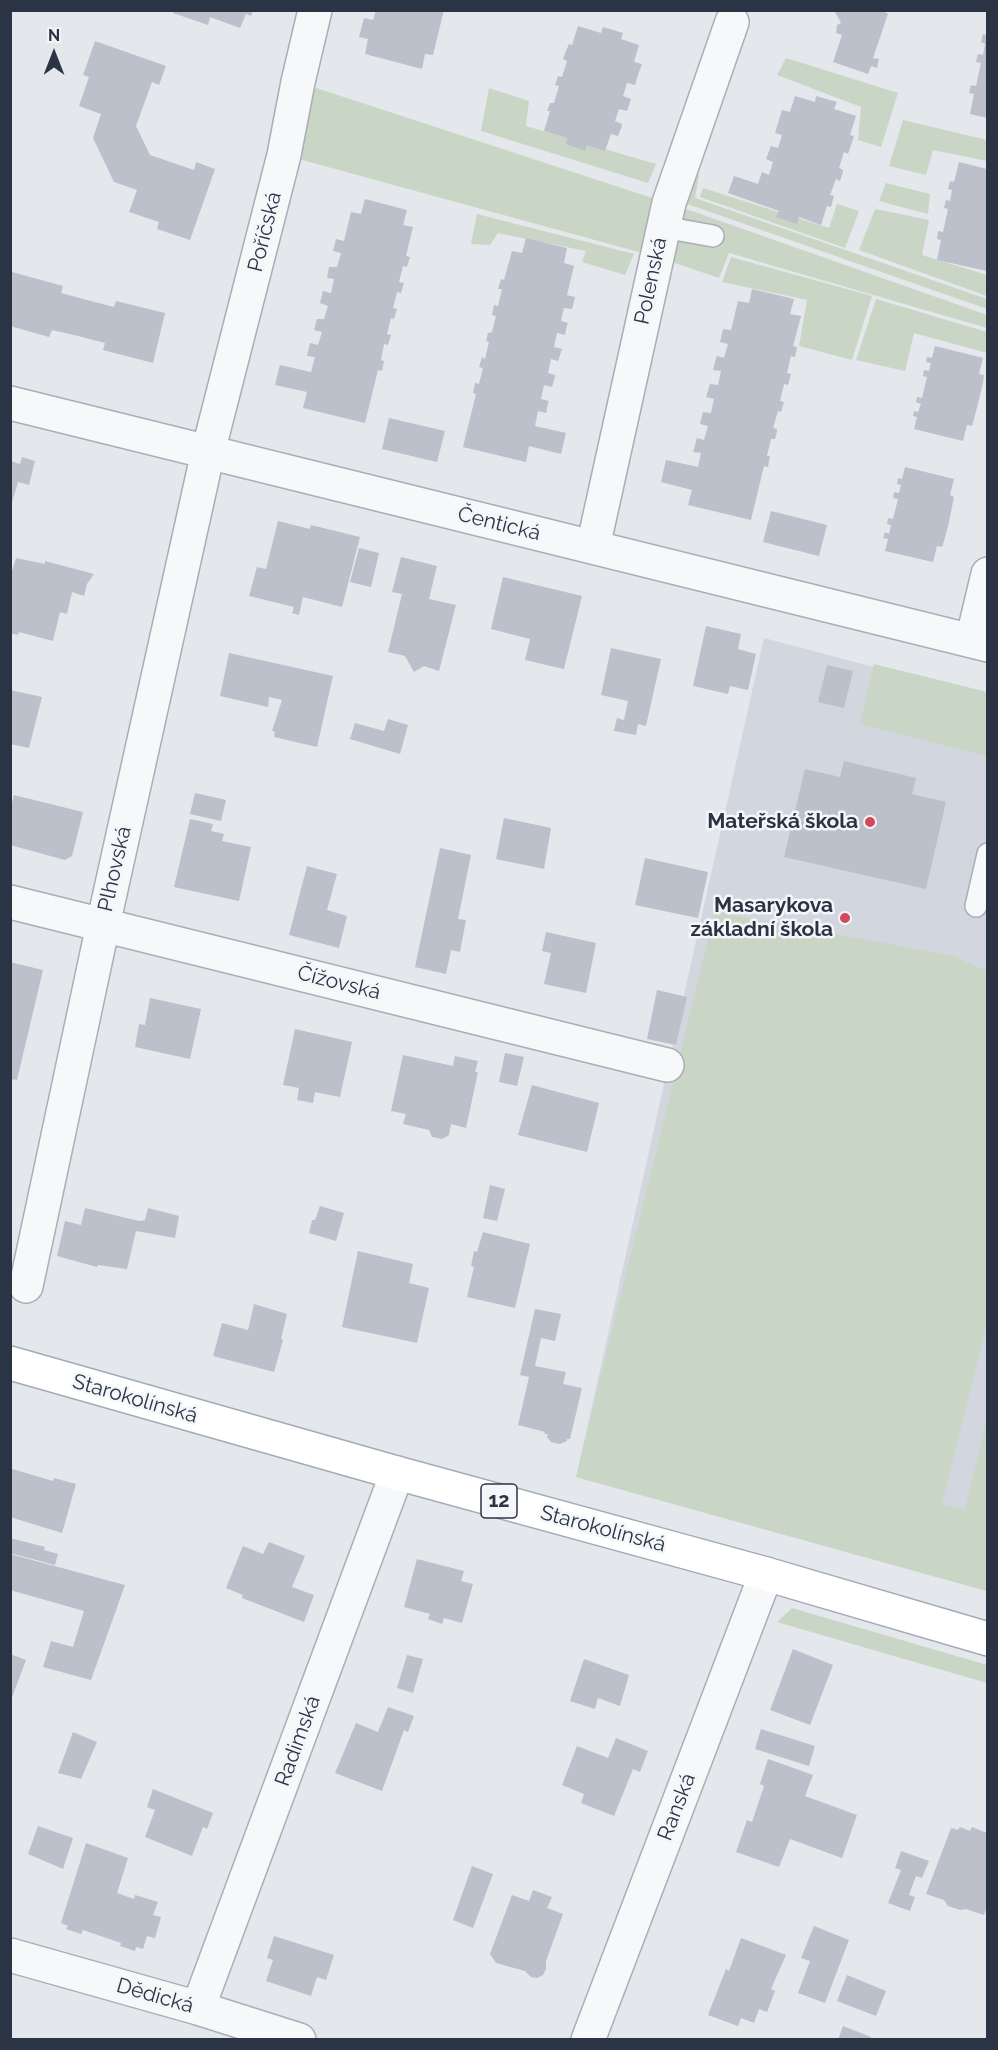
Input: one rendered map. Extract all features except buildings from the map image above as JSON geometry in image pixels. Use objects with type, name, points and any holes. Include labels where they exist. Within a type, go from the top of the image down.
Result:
[{"type":"main road","name":"Starokolínská","points":[[12,1367],[766,1574],[987,1639]]},
{"type":"street","name":"Poříčská","points":[[208,452],[285,155],[298,82],[315,10]]},
{"type":"street","name":"Polenská","points":[[593,547],[669,203],[732,22]]},
{"type":"street","name":"Čentická","points":[[10,404],[980,643]]},
{"type":"street","name":"Plhovská","points":[[26,1286],[208,452]]},
{"type":"street","points":[[980,643],[987,573]]},
{"type":"street","name":"Čížovská","points":[[10,902],[667,1065]]},
{"type":"street","name":"Radimská","points":[[198,2008],[398,1473]]},
{"type":"street","name":"Ranská","points":[[588,2040],[766,1574]]},
{"type":"street","name":"Dědická","points":[[10,1955],[198,2008],[299,2040]]},
{"type":"lane","points":[[663,227],[713,236]]},
{"type":"lane","points":[[976,906],[987,854]]},
{"type":"shaded area","name":"Masarykova základní škola","points":[[764,638],[987,697],[987,1591],[576,1477]]},
{"type":"green space","points":[[786,58],[898,93],[881,147],[858,140],[861,107],[777,75]]},
{"type":"green space","points":[[298,82],[692,211],[987,315],[987,328],[729,253],[719,278],[657,257],[284,155]]},
{"type":"green space","points":[[489,88],[529,101],[526,126],[656,164],[648,183],[481,131]]},
{"type":"green space","points":[[903,120],[987,140],[987,161],[933,150],[926,175],[889,166]]},
{"type":"green space","points":[[691,173],[699,175],[695,198],[987,299],[987,309],[676,200]]},
{"type":"green space","points":[[886,183],[930,194],[928,214],[879,201]]},
{"type":"green space","points":[[703,188],[829,228],[837,204],[859,211],[845,248],[700,197]]},
{"type":"green space","points":[[875,209],[929,220],[922,255],[987,275],[987,296],[859,250]]},
{"type":"green space","points":[[477,214],[634,254],[625,275],[582,262],[586,251],[498,233],[490,245],[471,244]]},
{"type":"green space","points":[[731,257],[872,296],[852,360],[799,346],[807,300],[722,282]]},
{"type":"green space","points":[[876,299],[987,332],[987,353],[914,333],[905,371],[856,360]]},
{"type":"green space","points":[[874,664],[987,692],[987,756],[860,724]]},
{"type":"green space","name":"Masarykova základní škola","points":[[715,912],[954,956],[987,971],[987,1322],[942,1504],[965,1510],[987,1418],[987,1591],[576,1477]]},
{"type":"green space","points":[[792,1608],[987,1665],[987,1683],[777,1622]]},
{"type":"place","name":"Mateřská škola","points":[[870,822]]},
{"type":"place","name":"Masarykova základní škola","points":[[845,918]]}]
